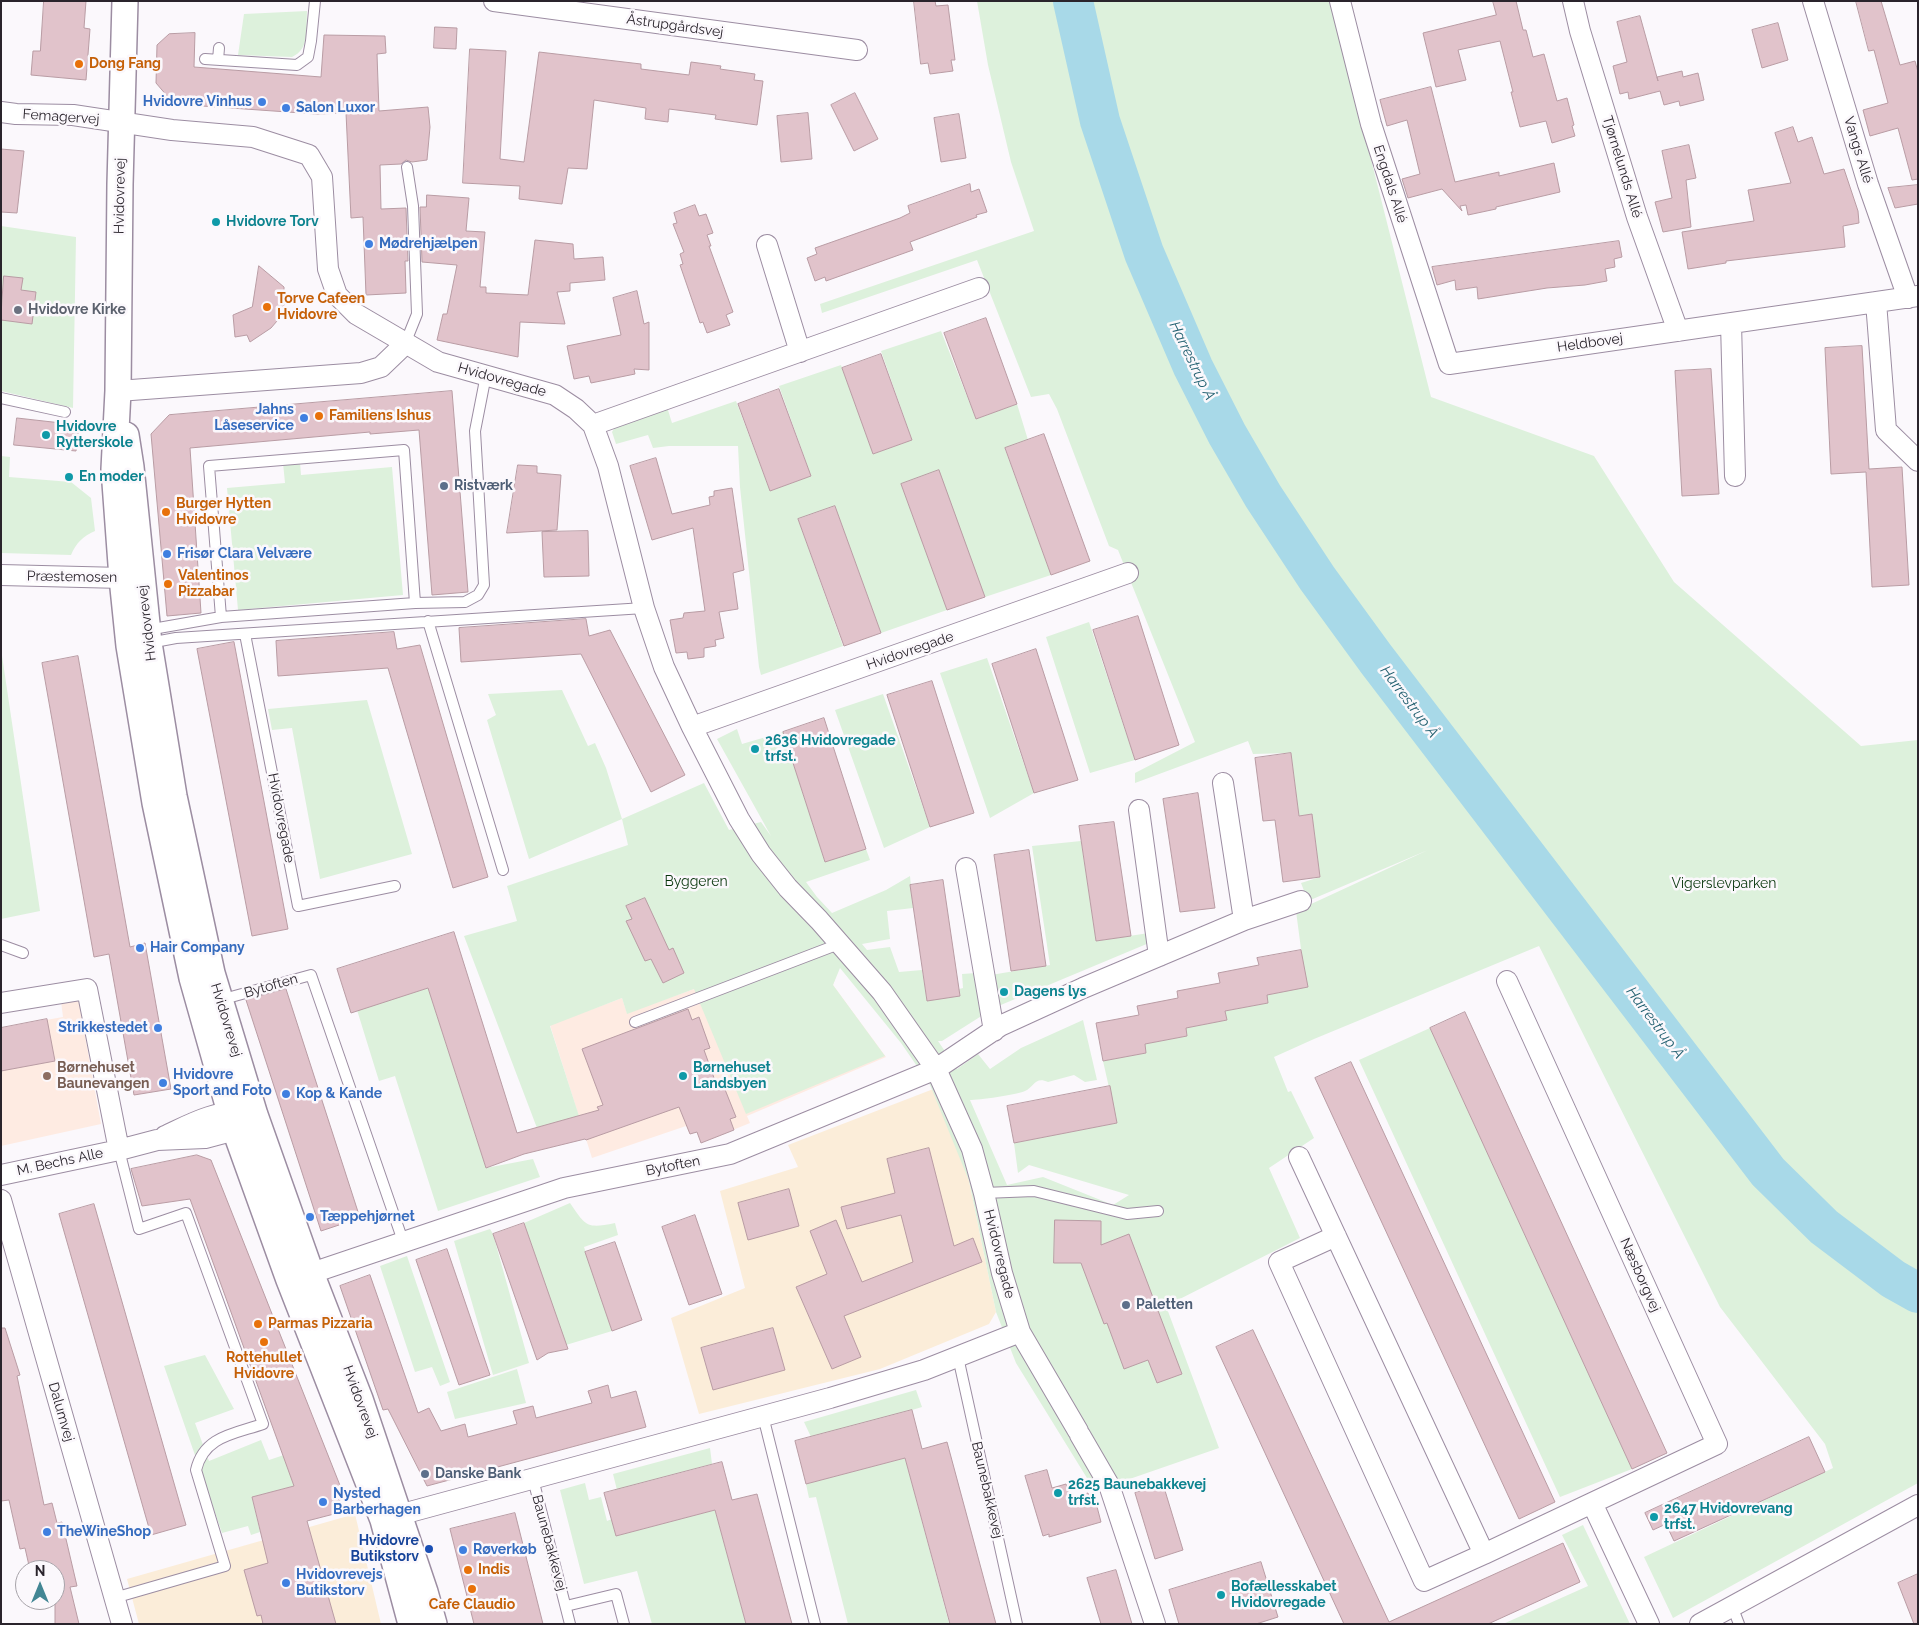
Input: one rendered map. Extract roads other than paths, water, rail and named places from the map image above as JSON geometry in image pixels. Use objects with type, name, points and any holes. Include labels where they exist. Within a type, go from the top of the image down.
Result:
[{"type":"street","name":"Hvidovrevej","points":[[124,1],[118,391],[114,469],[132,577],[155,803],[192,978],[233,1121],[300,1277],[391,1518],[425,1592],[434,1624]]},
{"type":"street","name":"Åstrupgårdsvej","points":[[494,1],[857,50]]},
{"type":"street","name":"Engdals Allé","points":[[1340,1],[1371,124],[1449,364]]},
{"type":"street","name":"Tjørnelunds Allé","points":[[1573,1],[1580,31],[1637,217],[1678,331]]},
{"type":"street","name":"Vangs Allé","points":[[1813,1],[1868,184],[1913,297]]},
{"type":"street","name":"Femagervej","points":[[1,112],[73,115],[122,122]]},
{"type":"street","points":[[118,391],[361,373],[381,367],[405,344],[356,314],[337,294],[328,269],[322,177],[310,155],[253,137],[172,130],[122,122]]},
{"type":"street","points":[[767,245],[800,352]]},
{"type":"street","points":[[593,425],[979,288]]},
{"type":"street","name":"Heldbovej","points":[[1449,364],[1913,297]]},
{"type":"street","points":[[1876,302],[1886,430],[1918,461]]},
{"type":"street","points":[[1731,323],[1735,476]]},
{"type":"street","name":"Hvidovregade","points":[[405,344],[438,362],[555,395],[576,409],[593,425],[608,466],[644,608],[664,667],[692,728],[738,819],[761,854],[788,888],[882,992],[936,1069],[972,1149],[1002,1273],[1020,1332],[1109,1485],[1155,1624]]},
{"type":"street","name":"Hvidovregade","points":[[692,728],[1128,572]]},
{"type":"street","name":"Præstemosen","points":[[1,575],[132,577]]},
{"type":"street","name":"Hvidovrevej","points":[[138,638],[212,973],[300,1277]]},
{"type":"street","points":[[1223,783],[1244,920]]},
{"type":"street","points":[[1139,810],[1160,956]]},
{"type":"street","points":[[966,868],[994,1030]]},
{"type":"street","points":[[936,1069],[1000,1026],[1083,988],[1244,920],[1301,901]]},
{"type":"street","name":"Næsborgvej","points":[[1336,1236],[1279,1262],[1424,1581],[1717,1444],[1507,981]]},
{"type":"street","name":"M. Bechs Alle","points":[[1,1003],[87,988],[119,1150]]},
{"type":"street","name":"Bytoften","points":[[300,1277],[402,1241],[564,1188],[730,1154],[936,1069]]},
{"type":"street","name":"M. Bechs Alle","points":[[1,1175],[157,1140],[205,1138],[233,1121],[254,1115]]},
{"type":"street","points":[[1300,1157],[1484,1554]]},
{"type":"street","name":"Dalumvej","points":[[1,1200],[122,1624]]},
{"type":"street","name":"Baunebakkevej","points":[[391,1518],[905,1375],[1020,1332]]},
{"type":"street","points":[[1592,1503],[1648,1624]]},
{"type":"street","points":[[1700,1624],[1735,1615],[1918,1505]]},
{"type":"street","name":"Hvidovrevej","points":[[391,1518],[411,1624]]},
{"type":"lane","points":[[205,59],[297,65],[308,58],[315,1]]},
{"type":"lane","points":[[218,60],[219,48]]},
{"type":"lane","points":[[405,344],[417,314],[413,206],[407,167]]},
{"type":"lane","points":[[138,638],[221,617],[415,603],[465,602],[478,595],[484,585],[475,431],[486,375]]},
{"type":"lane","points":[[1,398],[65,412]]},
{"type":"lane","points":[[221,617],[209,466],[404,450],[415,603]]},
{"type":"lane","points":[[138,638],[244,634],[644,608]]},
{"type":"lane","points":[[428,621],[503,870]]},
{"type":"lane","name":"Hvidovregade","points":[[244,634],[298,906],[395,886]]},
{"type":"lane","points":[[635,1022],[839,944]]},
{"type":"lane","points":[[1,945],[23,952]]},
{"type":"lane","name":"Bytoften","points":[[219,1000],[311,975],[402,1241]]},
{"type":"lane","points":[[114,1598],[225,1566],[196,1470],[198,1462],[203,1451],[212,1442],[263,1424],[186,1213],[139,1229],[119,1150]]},
{"type":"lane","points":[[984,1193],[1034,1192],[1127,1214],[1158,1211]]},
{"type":"lane","name":"Baunebakkevej","points":[[958,1356],[1017,1624]]},
{"type":"lane","points":[[763,1416],[815,1624]]},
{"type":"lane","name":"Baunebakkevej","points":[[533,1479],[570,1624]]},
{"type":"lane","name":"Baunebakkevej","points":[[566,1606],[616,1594],[624,1624]]},
{"type":"waterway","name":"Harrestrup Å","points":[[1073,1],[1100,121],[1144,253],[1193,367],[1227,434],[1263,496],[1317,578],[1376,659],[1768,1172],[1824,1227],[1893,1279],[1918,1293]]},
{"type":"place","name":"Dong Fang","points":[[79,64]]},
{"type":"place","name":"Hvidovre Vinhus","points":[[262,102]]},
{"type":"place","name":"Salon Luxor","points":[[286,108]]},
{"type":"place","name":"Hvidovre Torv","points":[[216,222]]},
{"type":"place","name":"Mødrehjælpen","points":[[369,244]]},
{"type":"place","name":"Torve Cafeen Hvidovre","points":[[267,307]]},
{"type":"place","name":"Hvidovre Kirke","points":[[18,310]]},
{"type":"place","name":"Familiens Ishus","points":[[319,416]]},
{"type":"place","name":"Jahns Låseservice","points":[[304,418]]},
{"type":"place","name":"Hvidovre Rytterskole","points":[[46,435]]},
{"type":"place","name":"En moder","points":[[69,477]]},
{"type":"place","name":"Ristværk","points":[[444,486]]},
{"type":"place","name":"Burger Hytten Hvidovre","points":[[166,512]]},
{"type":"place","name":"Frisør Clara Velvære","points":[[167,554]]},
{"type":"place","name":"Valentinos Pizzabar","points":[[168,584]]},
{"type":"place","name":"2636 Hvidovregade trfst.","points":[[755,749]]},
{"type":"place","name":"Hair Company","points":[[140,948]]},
{"type":"place","name":"Dagens lys","points":[[1004,992]]},
{"type":"place","name":"Strikkestedet","points":[[158,1028]]},
{"type":"place","name":"Børnehuset Baunevangen","points":[[47,1076]]},
{"type":"place","name":"Børnehuset Landsbyen","points":[[683,1076]]},
{"type":"place","name":"Hvidovre Sport and Foto","points":[[163,1083]]},
{"type":"place","name":"Kop & Kande","points":[[286,1094]]},
{"type":"place","name":"Tæppehjørnet","points":[[310,1217]]},
{"type":"place","name":"Paletten","points":[[1126,1305]]},
{"type":"place","name":"Parmas Pizzaria","points":[[258,1324]]},
{"type":"place","name":"Rottehullet Hvidovre","points":[[264,1342]]},
{"type":"place","name":"Danske Bank","points":[[425,1474]]},
{"type":"place","name":"2625 Baunebakkevej trfst.","points":[[1058,1493]]},
{"type":"place","name":"Nysted Barberhagen","points":[[323,1502]]},
{"type":"place","name":"2647 Hvidovrevang trfst.","points":[[1654,1517]]},
{"type":"place","name":"TheWineShop","points":[[47,1532]]},
{"type":"place","name":"Hvidovre Butikstorv","points":[[429,1549]]},
{"type":"place","name":"Røverkøb","points":[[463,1550]]},
{"type":"place","name":"Indis","points":[[468,1570]]},
{"type":"place","name":"Hvidovrevejs Butikstorv","points":[[286,1583]]},
{"type":"place","name":"Cafe Claudio","points":[[472,1589]]},
{"type":"place","name":"Bofællesskabet Hvidovregade","points":[[1221,1595]]},
{"type":"park label","name":"Byggeren","points":[[696,882]]},
{"type":"park label","name":"Vigerslevparken","points":[[1724,884]]}]
